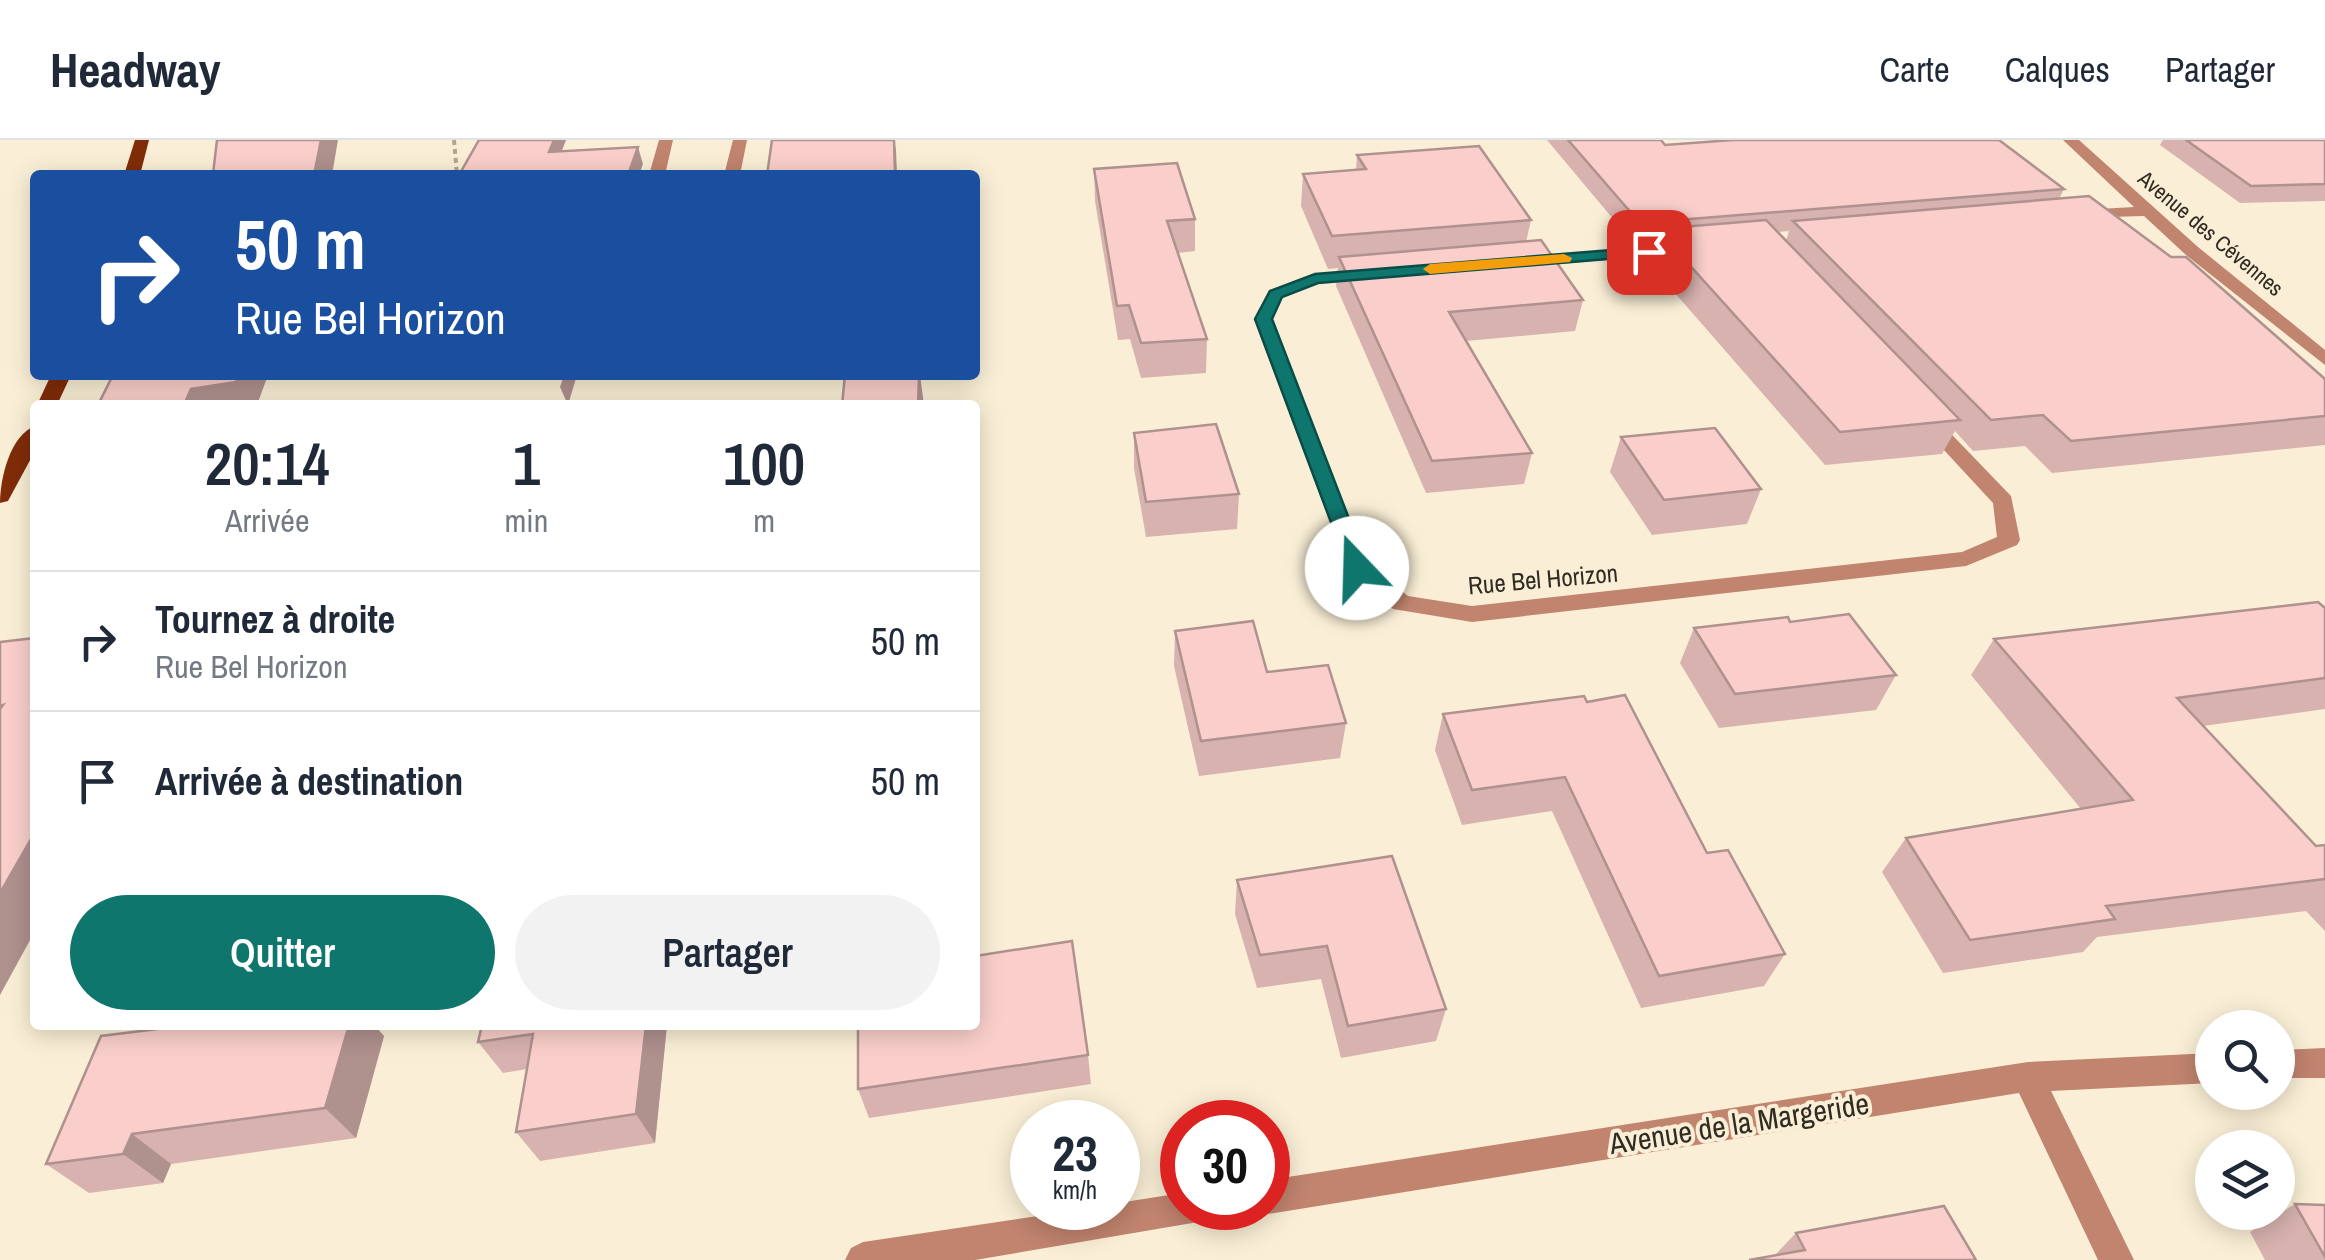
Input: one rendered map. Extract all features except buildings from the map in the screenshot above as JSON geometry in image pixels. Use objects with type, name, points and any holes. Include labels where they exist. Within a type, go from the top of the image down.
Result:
[{"type":"main road","points":[[133,170],[142,140]]},
{"type":"main road","points":[[0,496],[30,441]]},
{"type":"street","points":[[658,170],[666,140]]},
{"type":"street","points":[[733,170],[740,140]]},
{"type":"street","name":"Avenue des Cévennes","points":[[2070,140],[2146,211],[2325,358]]},
{"type":"street","points":[[2064,216],[2146,211]]},
{"type":"street","points":[[1509,263],[1702,247]]},
{"type":"street","name":"Rue Bel Horizon","points":[[1392,272],[1315,278],[1275,294],[1264,319],[1357,568],[1402,603],[1472,614],[1966,559],[2009,540],[2003,502],[1909,401]]},
{"type":"street","points":[[2295,1064],[2325,1063]]},
{"type":"street","name":"Avenue de la Margeride","points":[[1290,1193],[2028,1077],[2195,1069]]},
{"type":"street","points":[[2028,1077],[2116,1260]]},
{"type":"street","points":[[862,1260],[1160,1214]]},
{"type":"path","points":[[454,140],[457,170]]},
{"type":"slow traffic","points":[[1430,269],[1564,258]]},
{"type":"route","points":[[1357,568],[1264,319],[1275,294],[1315,278],[1649,252]]}]
